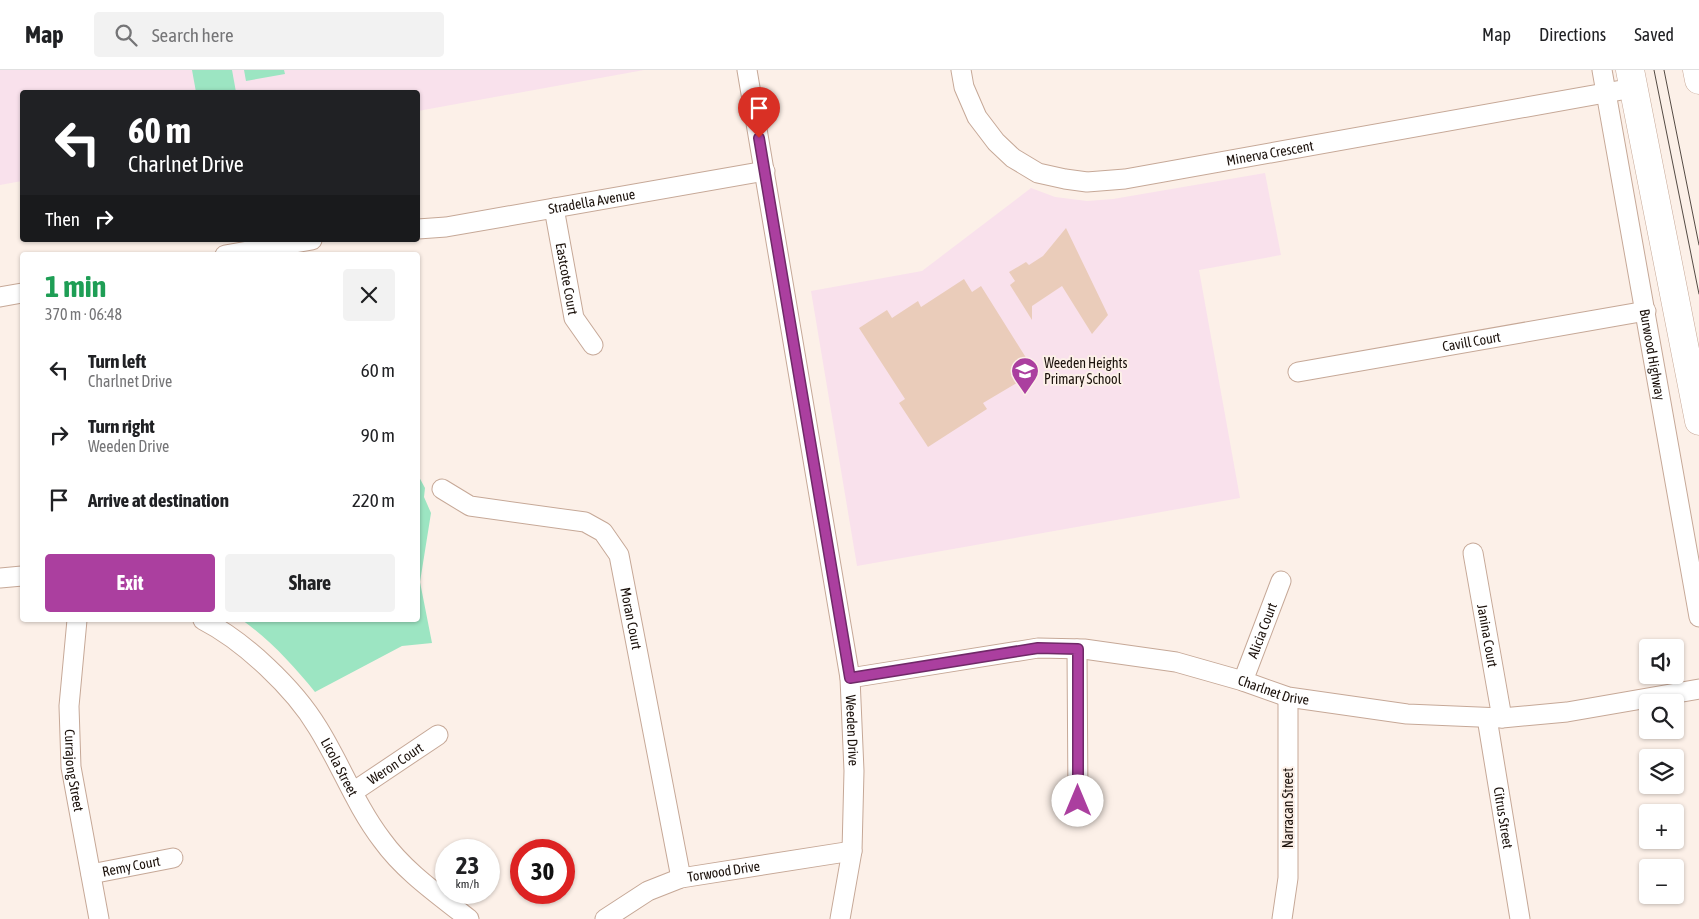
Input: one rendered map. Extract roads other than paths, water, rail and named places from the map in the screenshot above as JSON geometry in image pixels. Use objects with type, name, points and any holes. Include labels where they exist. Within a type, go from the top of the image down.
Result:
[{"type":"highway","points":[[1697,70],[1699,80]]},
{"type":"highway","points":[[1623,84],[1699,421]]},
{"type":"street","name":"Weeden Drive","points":[[747,70],[850,678],[854,771],[852,851],[840,919]]},
{"type":"street","name":"Minerva Crescent","points":[[961,70],[964,87],[977,117],[996,142],[1013,158],[1038,173],[1087,182],[1125,179],[1623,84]]},
{"type":"street","name":"Burwood Highway","points":[[1602,70],[1623,84],[1646,311],[1699,617]]},
{"type":"street","name":"Stradella Avenue","points":[[420,229],[446,227],[765,171]]},
{"type":"street","name":"Eastcote Court","points":[[554,208],[574,318],[593,345]]},
{"type":"street","points":[[242,252],[300,242]]},
{"type":"street","points":[[0,297],[20,293]]},
{"type":"street","name":"Cavill Court","points":[[1298,372],[1646,311]]},
{"type":"street","name":"Moran Court","points":[[442,489],[470,506],[585,522],[604,532],[619,555],[681,878]]},
{"type":"street","name":"Janina Court","points":[[1473,553],[1494,718]]},
{"type":"street","points":[[0,578],[20,576]]},
{"type":"street","name":"Alicia Court","points":[[1243,681],[1281,581]]},
{"type":"street","name":"Currajong Street","points":[[78,622],[69,706],[71,767],[99,919]]},
{"type":"street","name":"Licola Street","points":[[206,622],[241,645],[270,670],[296,697],[318,727],[366,817],[383,842],[416,876],[469,919]]},
{"type":"street","name":"Charlnet Drive","points":[[850,678],[1038,648],[1078,649],[1176,662],[1243,681],[1288,697],[1406,714],[1494,718],[1567,712],[1699,689]]},
{"type":"street","points":[[1078,649],[1078,801]]},
{"type":"street","name":"Narracan Street","points":[[1282,919],[1288,878],[1288,697]]},
{"type":"street","name":"Citrus Street","points":[[1494,718],[1520,919]]},
{"type":"street","name":"Weron Court","points":[[353,792],[438,736]]},
{"type":"street","name":"Torwood Drive","points":[[605,919],[648,891],[681,878],[852,851]]},
{"type":"street","name":"Remy Court","points":[[91,874],[172,858]]},
{"type":"tram line","points":[[1654,70],[1699,294]]},
{"type":"tram line","points":[[1664,70],[1699,245]]},
{"type":"place","name":"Weeden Heights Primary School","points":[[1025,395]]}]
